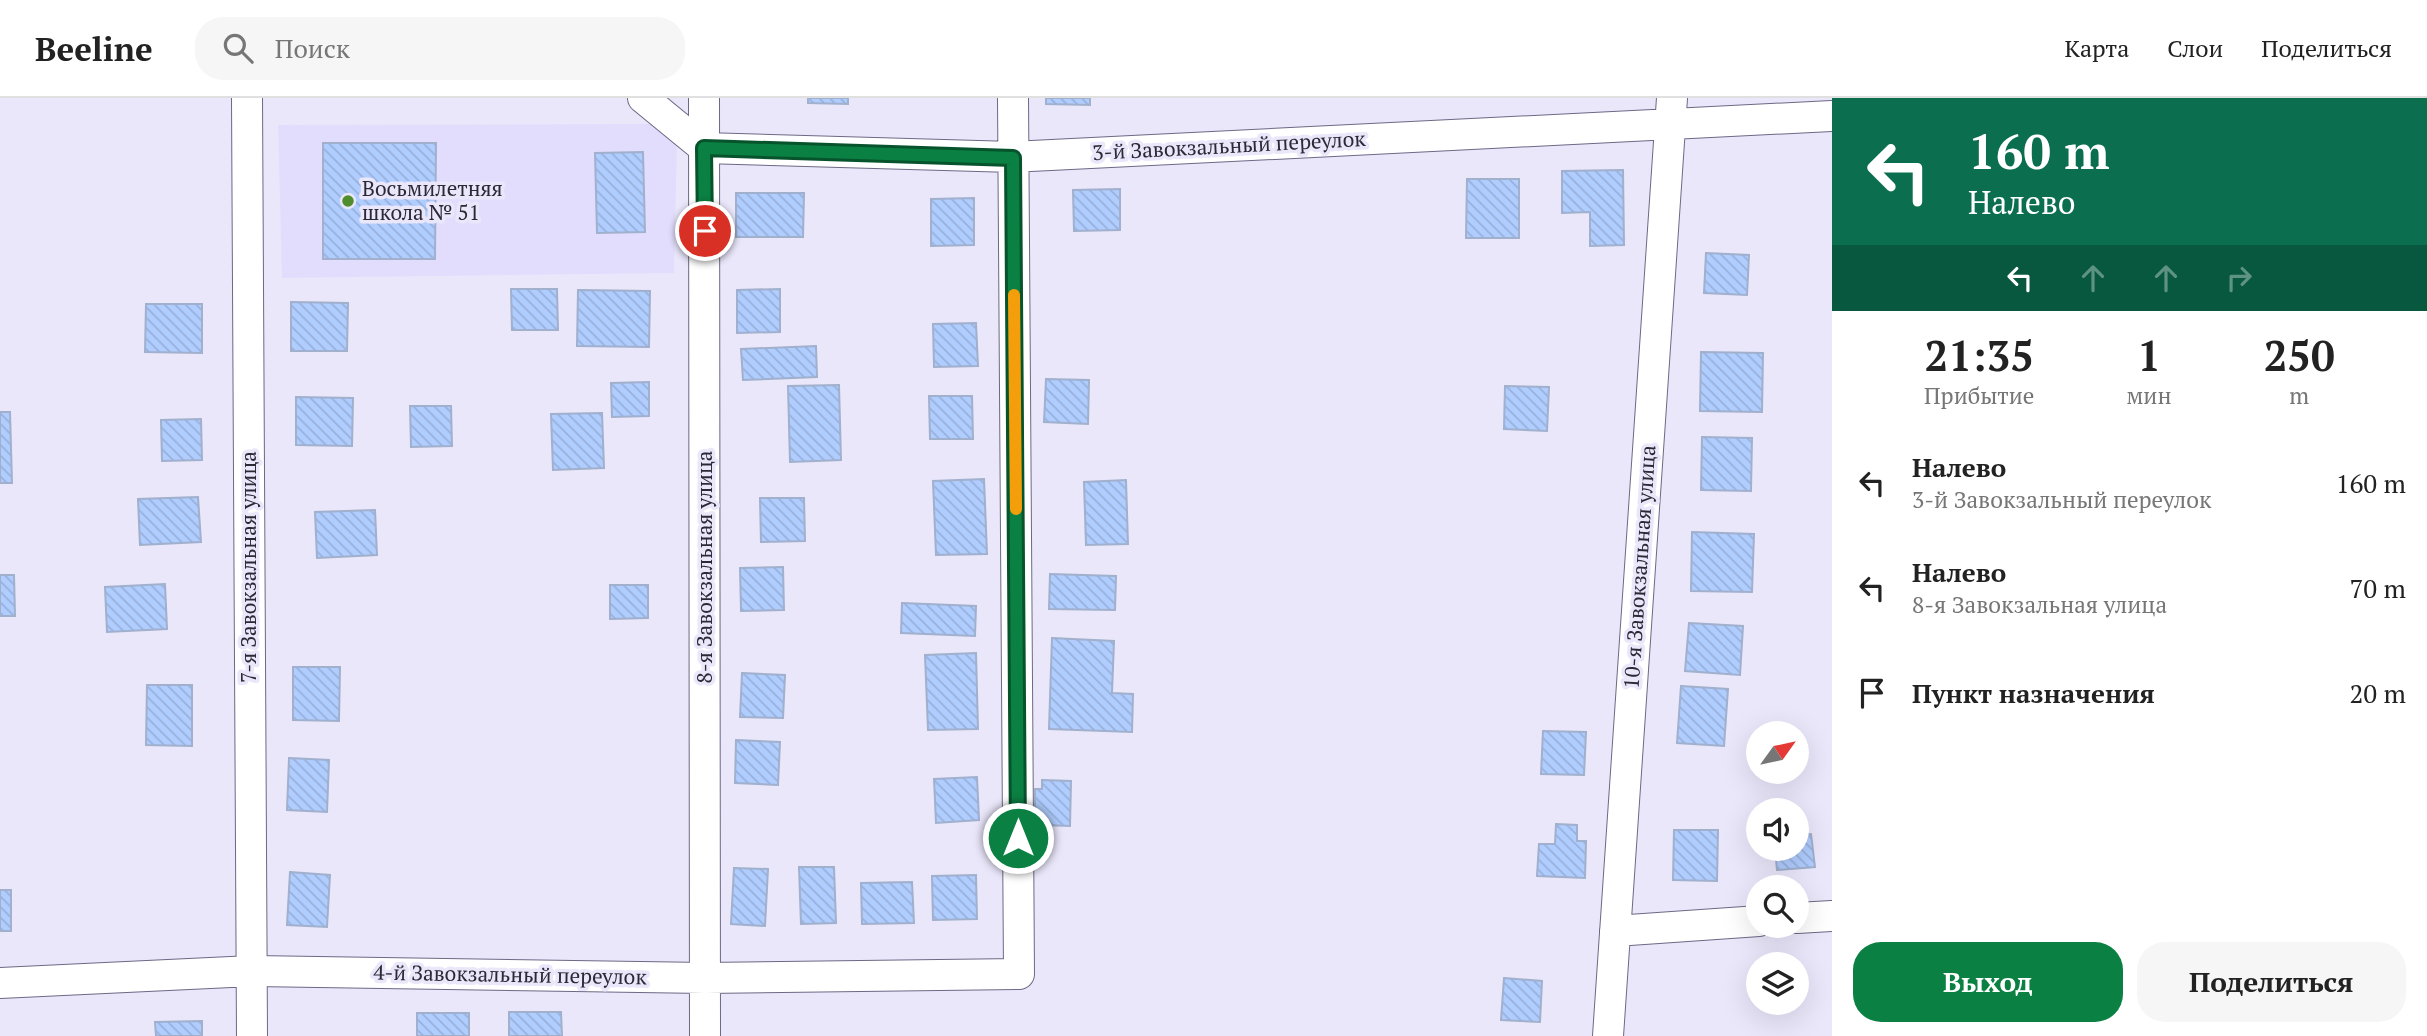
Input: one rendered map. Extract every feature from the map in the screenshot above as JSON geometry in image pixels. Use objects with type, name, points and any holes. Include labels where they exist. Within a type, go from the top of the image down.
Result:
[{"type":"street","name":"7-я Завокзальная улица","points":[[247,98],[252,1036]]},
{"type":"street","points":[[643,98],[704,148]]},
{"type":"street","name":"8-я Завокзальная улица","points":[[704,98],[705,1036]]},
{"type":"street","points":[[1013,98],[1013,158]]},
{"type":"street","name":"3-й Завокзальный переулок","points":[[704,148],[1013,158],[1672,111],[1832,116]]},
{"type":"street","name":"10-я Завокзальная улица","points":[[1608,1036],[1672,111]]},
{"type":"street","name":"4-й Завокзальный переулок","points":[[0,983],[252,971],[705,978],[1019,974],[1013,158]]},
{"type":"street","points":[[1809,917],[1832,916]]},
{"type":"street","points":[[1615,931],[1746,922]]},
{"type":"shaded area","points":[[653,124],[677,142],[674,273],[282,278],[278,125]]},
{"type":"building","points":[[808,98],[848,98],[848,104],[808,103]]},
{"type":"building","points":[[1046,98],[1090,98],[1090,105],[1046,104]]},
{"type":"building","points":[[323,143],[436,143],[435,259],[323,259]]},
{"type":"building","points":[[643,152],[645,232],[597,233],[595,153]]},
{"type":"building","points":[[1623,170],[1624,245],[1590,246],[1590,212],[1562,213],[1562,171]]},
{"type":"building","points":[[1467,179],[1519,179],[1519,238],[1466,238]]},
{"type":"building","points":[[1120,189],[1120,230],[1074,231],[1073,190]]},
{"type":"building","points":[[736,193],[804,193],[803,237],[736,237]]},
{"type":"building","points":[[974,198],[974,245],[931,246],[931,199]]},
{"type":"building","points":[[1706,253],[1749,255],[1747,295],[1704,293]]},
{"type":"building","points":[[511,289],[557,289],[558,330],[512,330]]},
{"type":"building","points":[[780,289],[780,332],[737,333],[737,290]]},
{"type":"building","points":[[578,290],[650,291],[649,347],[577,346]]},
{"type":"building","points":[[291,302],[348,303],[347,351],[291,351]]},
{"type":"building","points":[[146,304],[202,304],[202,353],[145,352]]},
{"type":"building","points":[[976,323],[978,366],[934,367],[933,324]]},
{"type":"building","points":[[816,346],[817,377],[743,380],[741,349]]},
{"type":"building","points":[[1701,352],[1763,353],[1762,412],[1700,411]]},
{"type":"building","points":[[1046,379],[1089,380],[1088,424],[1044,422]]},
{"type":"building","points":[[649,382],[649,416],[612,417],[611,383]]},
{"type":"building","points":[[839,385],[841,460],[790,462],[788,386]]},
{"type":"building","points":[[1505,386],[1549,387],[1547,431],[1504,429]]},
{"type":"building","points":[[929,396],[972,396],[973,439],[930,439]]},
{"type":"building","points":[[296,397],[353,398],[352,446],[296,445]]},
{"type":"building","points":[[410,406],[451,406],[452,446],[411,447]]},
{"type":"building","points":[[0,412],[10,412],[12,483],[0,483]]},
{"type":"building","points":[[602,413],[604,468],[553,470],[551,414]]},
{"type":"building","points":[[201,419],[202,460],[162,461],[161,420]]},
{"type":"building","points":[[1702,437],[1752,438],[1751,491],[1701,490]]},
{"type":"building","points":[[984,479],[987,554],[936,555],[933,481]]},
{"type":"building","points":[[1126,480],[1128,544],[1086,545],[1084,482]]},
{"type":"building","points":[[198,497],[201,542],[140,545],[138,499]]},
{"type":"building","points":[[760,498],[804,498],[805,541],[761,542]]},
{"type":"building","points":[[375,510],[377,555],[317,558],[315,512]]},
{"type":"building","points":[[1692,532],[1754,534],[1752,592],[1691,591]]},
{"type":"building","points":[[783,567],[784,610],[741,611],[740,568]]},
{"type":"building","points":[[1050,574],[1116,576],[1115,610],[1049,609]]},
{"type":"building","points":[[0,575],[14,575],[15,616],[0,616]]},
{"type":"building","points":[[165,584],[167,629],[107,632],[105,587]]},
{"type":"building","points":[[610,585],[648,585],[648,618],[610,619]]},
{"type":"building","points":[[902,603],[976,606],[975,636],[901,633]]},
{"type":"building","points":[[1689,623],[1743,626],[1740,675],[1685,671]]},
{"type":"building","points":[[1052,638],[1114,641],[1112,693],[1133,694],[1132,732],[1049,729]]},
{"type":"building","points":[[976,653],[978,729],[928,730],[925,655]]},
{"type":"building","points":[[293,667],[340,667],[339,721],[293,720]]},
{"type":"building","points":[[742,673],[785,675],[783,718],[740,717]]},
{"type":"building","points":[[147,685],[192,685],[192,746],[146,745]]},
{"type":"building","points":[[1681,686],[1728,689],[1724,746],[1677,743]]},
{"type":"building","points":[[1543,731],[1586,732],[1584,775],[1541,774]]},
{"type":"building","points":[[736,740],[780,742],[778,785],[735,783]]},
{"type":"building","points":[[289,758],[329,760],[327,812],[287,810]]},
{"type":"building","points":[[977,777],[979,820],[936,823],[934,779]]},
{"type":"building","points":[[1042,780],[1071,781],[1070,826],[1043,825],[1043,815],[1035,815],[1035,789],[1042,789]]},
{"type":"building","points":[[1556,824],[1577,825],[1577,841],[1586,841],[1585,878],[1537,876],[1539,844],[1555,844]]},
{"type":"building","points":[[1674,830],[1718,830],[1717,881],[1673,880]]},
{"type":"building","points":[[1809,834],[1815,867],[1777,870],[1776,861],[1809,861]]},
{"type":"building","points":[[799,867],[834,867],[836,923],[801,924]]},
{"type":"building","points":[[734,868],[768,869],[765,926],[731,924]]},
{"type":"building","points":[[290,872],[330,875],[327,927],[287,925]]},
{"type":"building","points":[[976,875],[977,919],[933,920],[932,876]]},
{"type":"building","points":[[912,882],[914,923],[862,924],[861,883]]},
{"type":"building","points":[[0,890],[11,890],[11,931],[0,931]]},
{"type":"building","points":[[1504,978],[1542,981],[1540,1022],[1501,1020]]},
{"type":"building","points":[[509,1012],[561,1012],[562,1036],[509,1036]]},
{"type":"building","points":[[417,1013],[469,1013],[469,1036],[417,1036]]},
{"type":"building","points":[[202,1021],[202,1036],[156,1036],[155,1022]]},
{"type":"slow traffic","points":[[1014,295],[1016,509]]},
{"type":"place","name":"Восьмилетняя школа № 51","points":[[348,201]]},
{"type":"route","points":[[705,231],[704,148],[1013,158],[1018,838]]}]
